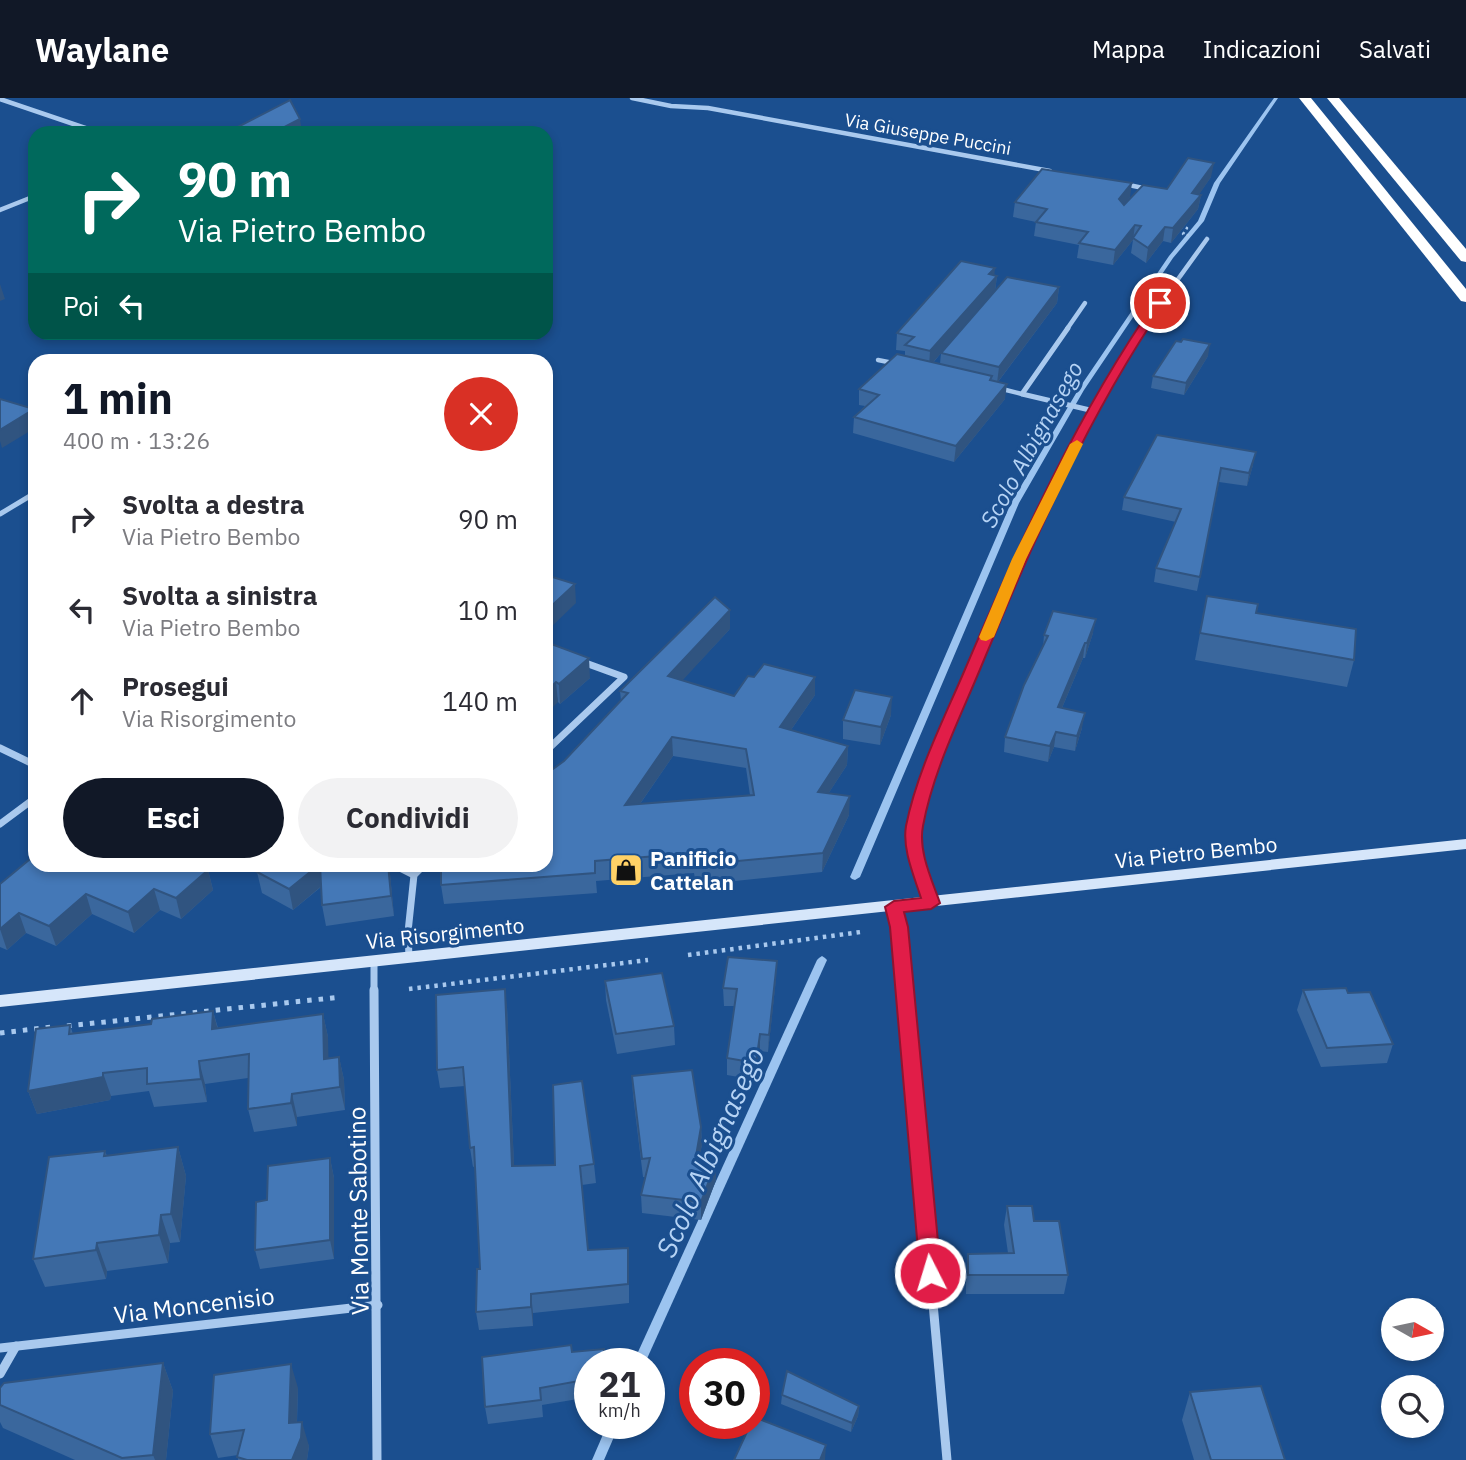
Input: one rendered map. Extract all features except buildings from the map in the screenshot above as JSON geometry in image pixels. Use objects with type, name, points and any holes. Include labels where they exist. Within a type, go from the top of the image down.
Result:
[{"type":"highway","points":[[1305,98],[1466,298]]},
{"type":"highway","points":[[1333,98],[1466,258]]},
{"type":"main road","name":"Via Pietro Bembo","points":[[894,907],[1466,844]]},
{"type":"main road","name":"Via Risorgimento","points":[[0,1001],[894,907]]},
{"type":"street","name":"Via Giuseppe Puccini","points":[[632,98],[671,106],[708,108],[1063,173]]},
{"type":"street","points":[[0,99],[79,126]]},
{"type":"street","points":[[1117,183],[1143,188],[1136,197]]},
{"type":"street","points":[[0,210],[28,199]]},
{"type":"street","points":[[931,903],[917,859],[914,829],[931,768],[1019,559],[1094,411],[1131,345],[1207,239]]},
{"type":"street","points":[[1085,303],[1022,394],[1094,411]]},
{"type":"street","points":[[0,514],[28,498]]},
{"type":"street","points":[[553,744],[624,677],[572,658]]},
{"type":"street","points":[[0,748],[28,762]]},
{"type":"street","points":[[0,824],[28,803]]},
{"type":"street","points":[[408,872],[414,875]]},
{"type":"street","points":[[410,958],[408,932],[414,875],[417,872]]},
{"type":"street","points":[[894,907],[899,927],[947,1460]]},
{"type":"street","name":"Via Monte Sabotino","points":[[374,961],[377,1460]]},
{"type":"street","name":"Via Moncenisio","points":[[0,1348],[378,1305]]},
{"type":"street","points":[[0,1374],[16,1346]]},
{"type":"lane","points":[[878,360],[905,366]]},
{"type":"lane","points":[[996,388],[1022,394]]},
{"type":"path","points":[[1173,226],[1187,228],[1183,234]]},
{"type":"path","points":[[688,955],[899,927]]},
{"type":"path","points":[[409,989],[648,960]]},
{"type":"path","points":[[0,1033],[341,997]]},
{"type":"waterway","name":"Scolo Albignasego","points":[[855,877],[1015,503],[1081,390],[1171,257],[1201,221],[1217,183],[1276,98]]},
{"type":"waterway","name":"Scolo Albignasego","points":[[646,1348],[822,960]]},
{"type":"waterway","name":"Scolo Albignasego","points":[[598,1460],[607,1439]]},
{"type":"slow traffic","points":[[986,637],[1019,559],[1077,444]]},
{"type":"place","name":"Panificio Cattelan","points":[[626,870]]},
{"type":"route","points":[[930,1273],[899,927],[894,907],[931,903],[914,844],[914,829],[931,768],[1019,559],[1058,479],[1131,345],[1160,303]]}]
